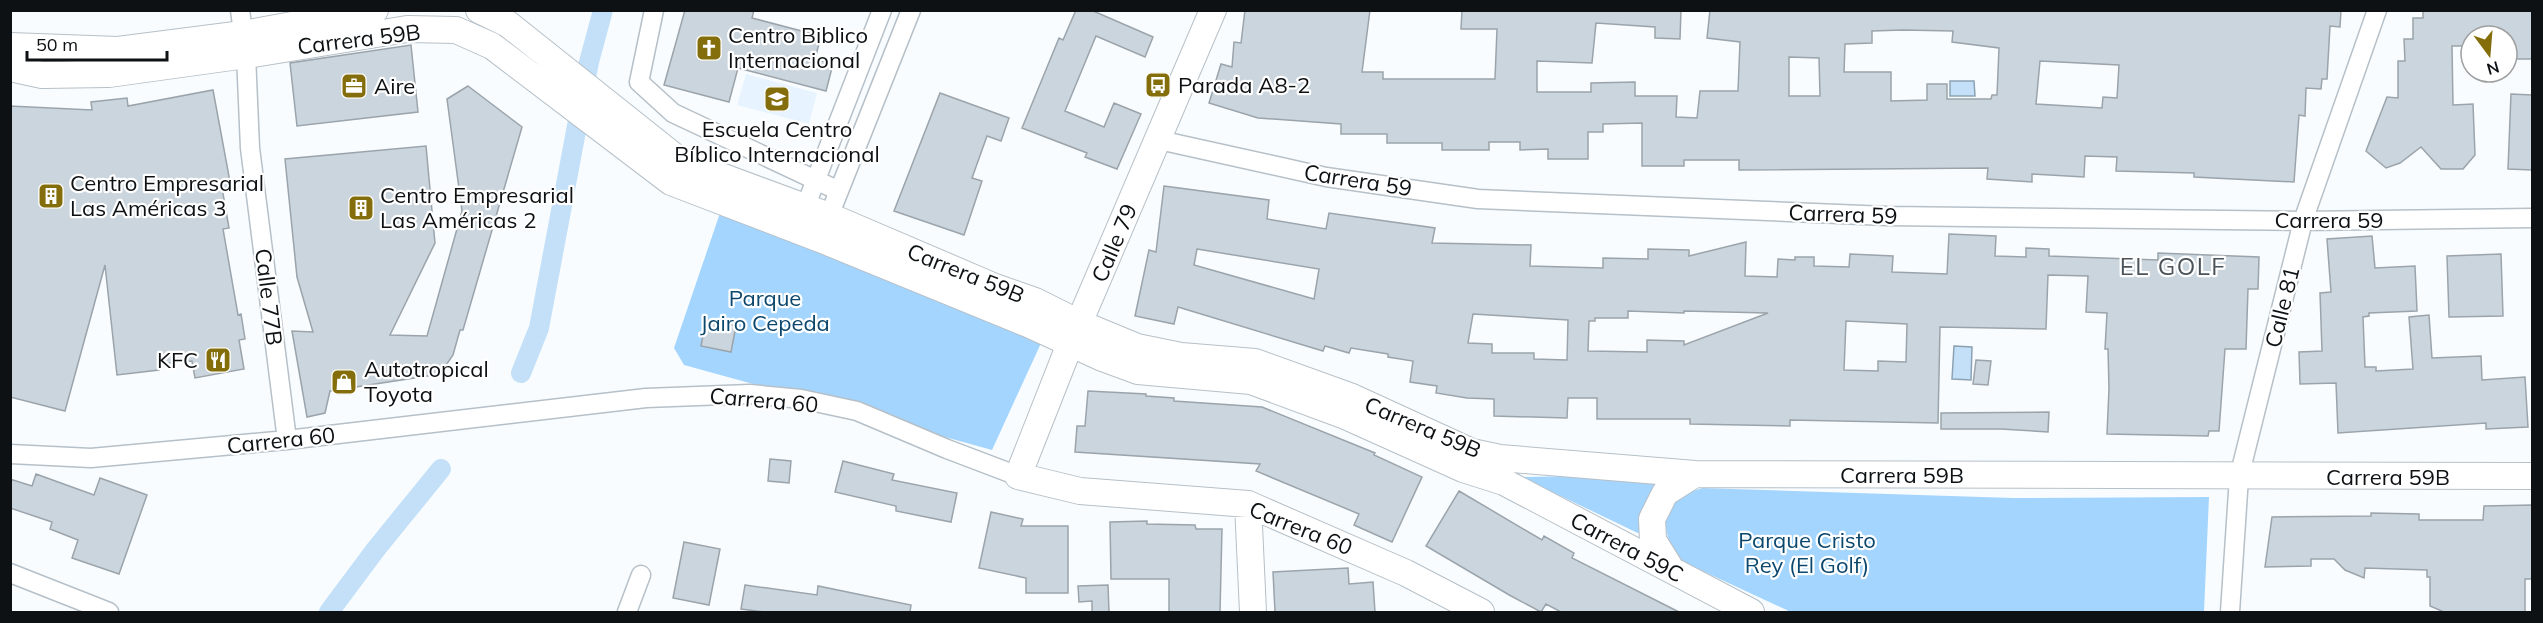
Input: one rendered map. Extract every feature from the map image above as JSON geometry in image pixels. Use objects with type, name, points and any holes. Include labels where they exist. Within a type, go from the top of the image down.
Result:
[{"type":"street","name":"Carrera 59B","points":[[18,44],[118,50],[243,33],[375,10]]},
{"type":"street","name":"Carrera 59B","points":[[479,10],[508,24],[601,130],[671,183],[801,218]]},
{"type":"street","points":[[654,10],[639,81],[673,113],[839,191]]},
{"type":"street","points":[[801,218],[817,182],[882,10]]},
{"type":"street","points":[[825,227],[911,10]]},
{"type":"street","name":"Calle 79","points":[[1018,476],[1074,334],[1213,10]]},
{"type":"street","name":"Calle 81","points":[[2230,612],[2239,477],[2303,221],[2377,10]]},
{"type":"street","name":"Carrera 59B","points":[[10,68],[42,75],[109,74],[243,33],[456,30],[610,105],[680,161],[1028,324],[1074,334],[1138,371],[1251,381],[1348,406],[1472,452],[1500,458],[1695,474],[2532,476]]},
{"type":"street","name":"Calle 77B","points":[[243,33],[250,148],[286,440]]},
{"type":"street","name":"Carrera 59","points":[[1159,140],[1326,177],[1478,199],[1887,216],[2303,221],[2532,218]]},
{"type":"street","name":"Carrera 60","points":[[10,454],[91,458],[319,437],[646,398],[750,394],[801,399],[857,411],[1018,476],[1080,491],[1248,504],[1406,573],[1481,612]]},
{"type":"street","name":"Carrera 59B","points":[[1348,406],[1463,469],[1504,482]]},
{"type":"street","points":[[1672,570],[1653,540],[1652,519],[1665,493],[1695,474]]},
{"type":"street","name":"Carrera 59C","points":[[1504,482],[1751,612]]},
{"type":"street","points":[[1248,504],[1253,612]]},
{"type":"street","points":[[10,573],[109,612]]},
{"type":"street","points":[[627,612],[641,575]]},
{"type":"shaded area","name":"Escuela Centro Bíblico Internacional","points":[[746,74],[817,93],[809,124],[737,105]]},
{"type":"shaded area","points":[[1950,81],[1974,81],[1975,96],[1950,96]]},
{"type":"shaded area","points":[[1954,346],[1972,347],[1971,380],[1952,379]]},
{"type":"green space","name":"Parque Jairo Cepeda","points":[[720,213],[1042,341],[992,450],[684,365],[674,348]]},
{"type":"green space","points":[[1577,476],[1670,481],[1644,536],[1521,477]]},
{"type":"green space","name":"Parque Cristo Rey (El Golf)","points":[[1702,488],[2013,498],[2209,497],[2204,612],[1791,612],[1681,561],[1666,531],[1667,515],[1675,500],[1684,494]]},
{"type":"building","points":[[685,10],[754,10],[752,18],[821,36],[815,59],[833,64],[826,91],[738,68],[729,102],[664,85]]},
{"type":"building","points":[[1076,10],[1091,10],[1153,37],[1145,57],[1096,36],[1065,111],[1104,127],[1114,103],[1141,114],[1117,169],[1085,157],[1087,153],[1022,128],[1059,38],[1063,40]]},
{"type":"building","points":[[1245,10],[1370,10],[1362,72],[1383,72],[1383,79],[1495,79],[1497,29],[1461,29],[1462,10],[1681,10],[1680,39],[1655,38],[1655,27],[1596,23],[1592,63],[1537,61],[1537,92],[1591,92],[1591,83],[1635,82],[1635,96],[1677,96],[1676,117],[1697,118],[1700,91],[1738,91],[1740,42],[1707,38],[1710,10],[2341,10],[2340,27],[2330,26],[2327,79],[2322,79],[2321,89],[2306,88],[2305,116],[2299,115],[2294,182],[2194,177],[2194,173],[2116,171],[2117,157],[2085,156],[2084,177],[2032,174],[2032,182],[1987,179],[1988,168],[1739,170],[1739,160],[1684,160],[1684,166],[1642,166],[1642,123],[1603,124],[1603,132],[1588,132],[1588,159],[1548,159],[1548,149],[1520,150],[1520,142],[1489,142],[1489,150],[1442,150],[1442,143],[1387,143],[1387,134],[1341,134],[1341,124],[1258,118],[1209,103],[1221,64],[1232,67],[1234,42],[1241,43]],"holes":[[[1872,31],[1953,31],[1952,42],[1999,48],[1997,95],[1992,95],[1991,99],[1947,99],[1947,84],[1927,84],[1927,100],[1891,101],[1891,72],[1844,72],[1845,44],[1872,43]],[[1789,57],[1819,58],[1820,96],[1789,96]],[[2040,61],[2119,65],[2117,98],[2103,97],[2102,108],[2036,104]]]},
{"type":"building","points":[[2423,10],[2532,10],[2532,59],[2519,59],[2519,24],[2459,24],[2459,46],[2452,46],[2453,105],[2473,104],[2475,155],[2463,169],[2441,169],[2421,147],[2400,163],[2386,168],[2366,151],[2387,97],[2398,98],[2398,61],[2405,61],[2404,39],[2413,39],[2413,18],[2423,18]]},
{"type":"building","name":"Aire","points":[[411,45],[418,112],[297,126],[290,63]]},
{"type":"building","points":[[468,86],[522,127],[463,330],[460,330],[453,355],[440,374],[330,391],[325,413],[307,417],[292,331],[313,332],[297,277],[285,159],[426,146],[435,243],[390,335],[427,336],[462,211],[447,99]]},
{"type":"building","points":[[213,90],[231,187],[222,188],[229,228],[223,229],[238,315],[241,314],[245,339],[239,340],[244,369],[195,378],[192,361],[159,364],[159,370],[117,375],[105,265],[65,411],[10,397],[10,106],[92,110],[91,102],[127,98],[128,106]]},
{"type":"building","points":[[940,93],[1009,118],[1001,141],[987,136],[972,178],[982,181],[964,235],[894,211]]},
{"type":"building","points":[[2511,94],[2532,95],[2532,170],[2508,169]]},
{"type":"building","points":[[1164,186],[1269,200],[1267,219],[1326,229],[1329,213],[1435,228],[1432,243],[1531,245],[1530,266],[1603,268],[1603,258],[1648,259],[1648,249],[1689,250],[1689,256],[1746,242],[1745,276],[1777,277],[1778,259],[1795,260],[1795,257],[1814,257],[1814,266],[1849,267],[1850,254],[1893,256],[1892,272],[1947,274],[1949,234],[1996,236],[1995,256],[2026,257],[2026,248],[2049,249],[2049,256],[2158,260],[2158,253],[2259,257],[2258,289],[2248,289],[2246,349],[2225,349],[2219,431],[2209,431],[2208,436],[2107,434],[2109,389],[2108,349],[2105,349],[2107,313],[2086,312],[2088,276],[2048,275],[2046,329],[1940,327],[1938,423],[1790,420],[1790,426],[1690,424],[1690,419],[1597,419],[1597,398],[1568,398],[1567,418],[1494,416],[1494,399],[1436,393],[1437,386],[1410,382],[1413,361],[1388,357],[1388,354],[1351,348],[1349,353],[1325,346],[1323,351],[1178,307],[1174,324],[1135,316],[1149,250],[1156,252]],"holes":[[[1197,249],[1319,269],[1314,299],[1194,265]],[[1628,311],[1768,313],[1684,345],[1684,341],[1647,340],[1647,352],[1588,351],[1589,321],[1595,321],[1595,318],[1628,318]],[[1473,314],[1568,320],[1567,360],[1534,359],[1534,353],[1492,353],[1492,344],[1468,343]],[[1846,321],[1907,324],[1906,362],[1878,361],[1878,371],[1844,370]]]},
{"type":"building","points":[[2372,236],[2375,268],[2415,266],[2417,311],[2369,313],[2369,316],[2363,317],[2365,367],[2376,367],[2376,371],[2413,369],[2409,317],[2429,315],[2432,358],[2481,356],[2482,380],[2525,377],[2528,427],[2486,429],[2486,423],[2338,433],[2336,383],[2300,384],[2299,352],[2322,351],[2320,293],[2331,292],[2327,239]]},
{"type":"building","points":[[2501,254],[2503,316],[2449,317],[2447,256]]},
{"type":"building","points":[[706,320],[736,326],[731,352],[701,346]]},
{"type":"building","points":[[1976,360],[1991,361],[1988,385],[1973,384]]},
{"type":"building","points":[[1088,391],[1146,394],[1146,396],[1174,398],[1174,401],[1262,407],[1375,453],[1374,455],[1422,477],[1392,542],[1354,525],[1359,514],[1256,471],[1260,464],[1075,452],[1077,426],[1085,426]]},
{"type":"building","points":[[2049,412],[2048,432],[1941,429],[1941,413]]},
{"type":"building","points":[[770,459],[791,461],[789,483],[768,481]]},
{"type":"building","points":[[843,461],[894,474],[892,480],[957,493],[951,522],[896,511],[896,506],[835,492]]},
{"type":"building","points":[[36,474],[94,495],[100,478],[147,495],[119,574],[72,558],[78,540],[50,529],[52,522],[10,508],[10,479],[32,486]]},
{"type":"building","points":[[1459,491],[1542,540],[1544,536],[1574,553],[1572,558],[1679,612],[1561,612],[1546,604],[1541,612],[1511,596],[1426,546]]},
{"type":"building","points":[[2532,505],[2532,579],[2525,579],[2525,612],[2444,612],[2430,606],[2430,577],[2427,577],[2427,570],[2365,568],[2364,578],[2345,570],[2334,559],[2311,559],[2311,566],[2265,567],[2272,517],[2371,516],[2371,513],[2419,514],[2419,520],[2483,520],[2484,506]]},
{"type":"building","points":[[991,512],[1023,519],[1021,526],[1068,526],[1068,593],[1026,593],[1026,578],[979,568]]},
{"type":"building","points":[[1147,521],[1147,524],[1195,525],[1196,529],[1222,529],[1220,612],[1169,612],[1169,579],[1111,579],[1110,522]]},
{"type":"building","points":[[684,542],[720,549],[709,605],[673,598]]},
{"type":"building","points":[[1348,568],[1349,584],[1373,582],[1375,612],[1275,612],[1273,572]]},
{"type":"building","points":[[745,585],[817,595],[818,586],[911,605],[910,612],[764,612],[741,609]]},
{"type":"building","points":[[1108,585],[1109,612],[1092,612],[1092,601],[1079,602],[1078,586]]},
{"type":"waterway","points":[[521,373],[539,328],[589,62],[603,10]]},
{"type":"waterway","points":[[329,612],[376,549],[441,469]]},
{"type":"place","name":"Centro Biblico Internacional","points":[[709,48]]},
{"type":"place","name":"Parada A8-2","points":[[1158,85]]},
{"type":"place","name":"Aire","points":[[354,86]]},
{"type":"place","name":"Escuela Centro Bíblico Internacional","points":[[777,99]]},
{"type":"place","name":"Centro Empresarial Las Américas 3","points":[[51,196]]},
{"type":"place","name":"Centro Empresarial Las Américas 2","points":[[361,208]]},
{"type":"place","name":"KFC","points":[[218,360]]},
{"type":"place","name":"Autotropical Toyota","points":[[344,382]]},
{"type":"district","name":"EL GOLF","points":[[2173,266]]}]
